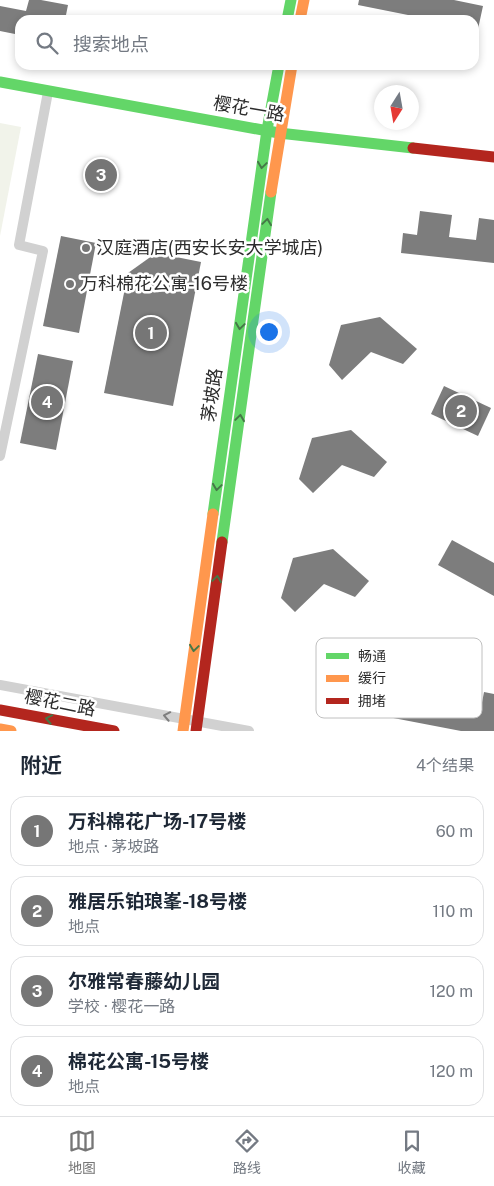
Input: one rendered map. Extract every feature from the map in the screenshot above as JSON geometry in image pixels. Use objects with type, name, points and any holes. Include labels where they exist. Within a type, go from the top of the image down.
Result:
[{"type":"street","points":[[288,15],[291,0]]},
{"type":"street","points":[[301,15],[304,0]]},
{"type":"street","name":"茅坡路","points":[[184,725],[267,130],[278,70]]},
{"type":"street","name":"茅坡路","points":[[197,726],[280,133],[291,70]]},
{"type":"street","name":"樱花一路","points":[[0,82],[280,133],[494,157]]},
{"type":"street","points":[[0,456],[43,251],[18,245],[48,92]]},
{"type":"street","points":[[0,685],[184,725],[249,731]]},
{"type":"street","name":"樱花二路","points":[[0,710],[114,731]]},
{"type":"street","points":[[0,729],[11,731]]},
{"type":"shaded area","points":[[0,123],[21,127],[0,236]]},
{"type":"building","points":[[29,0],[41,0],[68,5],[66,15],[15,15],[15,34],[0,31],[0,6],[26,11]]},
{"type":"building","points":[[359,0],[454,0],[483,6],[479,24],[479,15],[408,15],[358,5]]},
{"type":"building","points":[[420,211],[452,215],[449,237],[476,240],[479,218],[494,220],[494,263],[401,253],[403,233],[417,235]]},
{"type":"building","name":"万科棉花公寓-16号楼","points":[[61,236],[96,243],[79,333],[43,326]]},
{"type":"building","points":[[156,253],[201,262],[173,406],[104,393],[128,273]]},
{"type":"building","points":[[380,317],[417,349],[403,364],[371,352],[342,380],[329,365],[341,325]]},
{"type":"building","points":[[38,354],[73,361],[56,450],[20,443]]},
{"type":"building","points":[[444,386],[491,408],[478,436],[431,414]]},
{"type":"building","points":[[351,430],[387,462],[374,477],[342,465],[313,493],[299,479],[312,438]]},
{"type":"building","points":[[452,540],[494,563],[494,596],[438,565]]},
{"type":"building","points":[[333,549],[369,581],[355,597],[324,584],[295,612],[281,598],[293,558]]},
{"type":"building","points":[[484,692],[494,694],[494,731],[461,731],[393,718],[482,718]]},
{"type":"traffic: fast","points":[[288,15],[291,0]]},
{"type":"traffic: fast","points":[[213,514],[267,130],[278,70]]},
{"type":"traffic: fast","points":[[0,82],[279,133],[413,148]]},
{"type":"traffic: fast","points":[[222,542],[271,192]]},
{"type":"traffic: slow","points":[[301,15],[304,0]]},
{"type":"traffic: slow","points":[[271,192],[291,70]]},
{"type":"traffic: slow","points":[[183,731],[213,514]]},
{"type":"traffic: slow","points":[[0,729],[11,731]]},
{"type":"traffic: jam","points":[[413,148],[494,157]]},
{"type":"traffic: jam","points":[[196,731],[222,542]]},
{"type":"traffic: jam","points":[[0,710],[114,731]]},
{"type":"place","name":"尔雅常春藤幼儿园","points":[[101,175]]},
{"type":"place","name":"汉庭酒店(西安长安大学城店)","points":[[86,248]]},
{"type":"place","name":"万科棉花公寓-16号楼","points":[[70,284]]},
{"type":"place","name":"万科棉花广场-17号楼","points":[[151,333]]},
{"type":"place","name":"棉花公寓-15号楼","points":[[47,402]]},
{"type":"place","name":"雅居乐铂琅峯-18号楼","points":[[461,411]]}]
